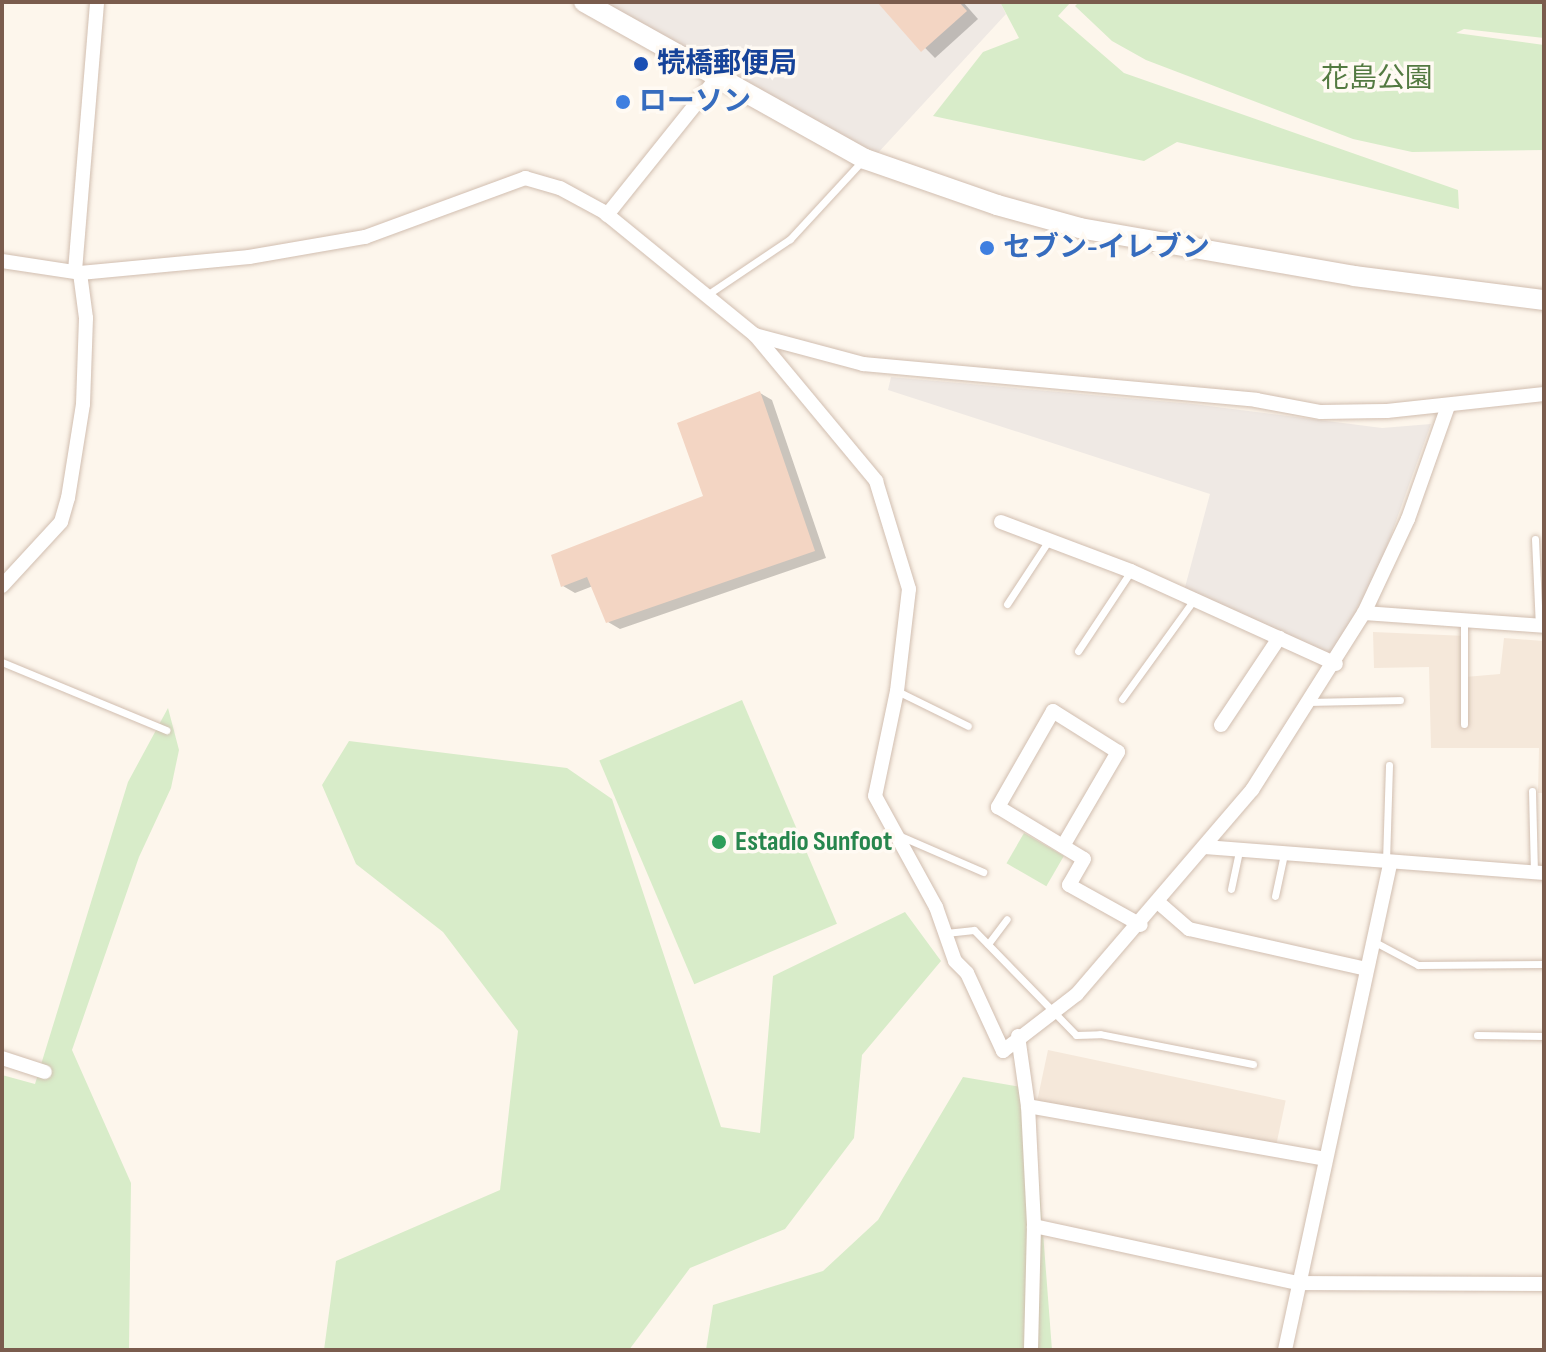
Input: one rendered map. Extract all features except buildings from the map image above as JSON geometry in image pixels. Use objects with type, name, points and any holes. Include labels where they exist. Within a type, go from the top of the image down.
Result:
[{"type":"street","points":[[2,586],[61,522],[68,498],[83,404],[86,318],[77,272],[97,2]]},
{"type":"street","points":[[584,2],[716,79],[865,159],[1080,228],[1354,276],[1544,300]]},
{"type":"street","points":[[607,215],[716,79]]},
{"type":"street","points":[[2,261],[77,272],[249,257],[365,237],[525,178],[560,188],[607,215],[755,335],[876,481],[909,589],[897,691],[875,796],[1003,1051],[1054,1008],[1077,994],[1141,925],[1252,790],[1336,664],[1364,613],[1408,519],[1448,406]]},
{"type":"street","points":[[755,335],[863,364],[1256,400],[1321,412],[1448,406],[1544,394]]},
{"type":"street","points":[[1001,522],[1131,571],[1336,664]]},
{"type":"street","points":[[1364,613],[1541,626]]},
{"type":"street","points":[[1221,725],[1279,638]]},
{"type":"street","points":[[1063,846],[1118,752],[1053,711],[998,807],[1084,859],[1069,885],[1141,925]]},
{"type":"street","points":[[1205,847],[1539,873]]},
{"type":"street","points":[[1285,1350],[1388,863]]},
{"type":"street","points":[[1159,903],[1189,929],[1367,969]]},
{"type":"street","points":[[1018,1036],[1028,1106],[1034,1226],[1031,1350]]},
{"type":"street","points":[[2,1058],[45,1072]]},
{"type":"street","points":[[1028,1106],[1325,1159]]},
{"type":"street","points":[[1034,1226],[1297,1283],[1544,1284]]},
{"type":"lane","points":[[706,295],[790,239],[865,159]]},
{"type":"lane","points":[[1535,539],[1541,626]]},
{"type":"lane","points":[[1007,604],[1049,540]]},
{"type":"lane","points":[[1078,651],[1131,571]]},
{"type":"lane","points":[[1122,699],[1193,601]]},
{"type":"lane","points":[[1464,620],[1464,724]]},
{"type":"lane","points":[[2,662],[166,730]]},
{"type":"lane","points":[[897,691],[968,726]]},
{"type":"lane","points":[[1311,702],[1400,700]]},
{"type":"lane","points":[[1388,863],[1389,765]]},
{"type":"lane","points":[[1532,791],[1539,873]]},
{"type":"lane","points":[[896,834],[983,872]]},
{"type":"lane","points":[[1231,889],[1239,850]]},
{"type":"lane","points":[[1275,896],[1284,854]]},
{"type":"lane","points":[[988,944],[1007,919]]},
{"type":"lane","points":[[946,933],[974,930],[1054,1008],[1076,1035],[1100,1034],[1253,1064]]},
{"type":"lane","points":[[1373,941],[1418,965],[1544,964]]},
{"type":"lane","points":[[1477,1035],[1544,1036]]},
{"type":"shaded area","points":[[601,2],[1000,2],[1006,14],[876,155]]},
{"type":"shaded area","points":[[891,377],[1193,404],[1382,428],[1431,424],[1377,574],[1332,656],[1184,591],[1210,494],[888,390]]},
{"type":"shaded area","points":[[1373,632],[1467,636],[1465,677],[1500,674],[1504,638],[1544,641],[1544,793],[1538,793],[1539,748],[1431,748],[1429,667],[1374,668]]},
{"type":"shaded area","points":[[1048,1050],[1286,1101],[1274,1155],[1036,1105]]},
{"type":"green space","points":[[1000,2],[1071,2],[1058,16],[1124,73],[1458,190],[1459,209],[1177,142],[1144,161],[933,116],[983,52],[1019,38]]},
{"type":"green space","name":"花島公園","points":[[1079,2],[1544,2],[1544,38],[1464,29],[1456,33],[1544,45],[1544,150],[1412,152],[1353,139],[1146,60],[1112,41],[1075,6]]},
{"type":"green space","name":"Estadio Sunfoot","points":[[742,700],[837,924],[694,984],[599,761]]},
{"type":"green space","points":[[168,708],[179,750],[171,788],[139,857],[72,1050],[131,1183],[129,1350],[2,1350],[2,1075],[35,1084],[128,782]]},
{"type":"green space","points":[[349,741],[567,768],[612,799],[721,1127],[760,1133],[773,976],[905,912],[941,961],[862,1055],[854,1138],[785,1229],[690,1268],[629,1350],[324,1350],[336,1261],[500,1190],[518,1031],[443,932],[356,864],[322,785]]},
{"type":"green space","points":[[1024,833],[1064,856],[1046,886],[1006,863]]},
{"type":"green space","points":[[963,1077],[1032,1089],[1052,1350],[706,1350],[713,1305],[823,1271],[878,1220]]},
{"type":"place","name":"㸿橋郵便局","points":[[641,64]]},
{"type":"place","name":"ローソン","points":[[623,102]]},
{"type":"place","name":"セブン-イレブン","points":[[987,248]]},
{"type":"place","name":"Estadio Sunfoot","points":[[719,842]]}]
